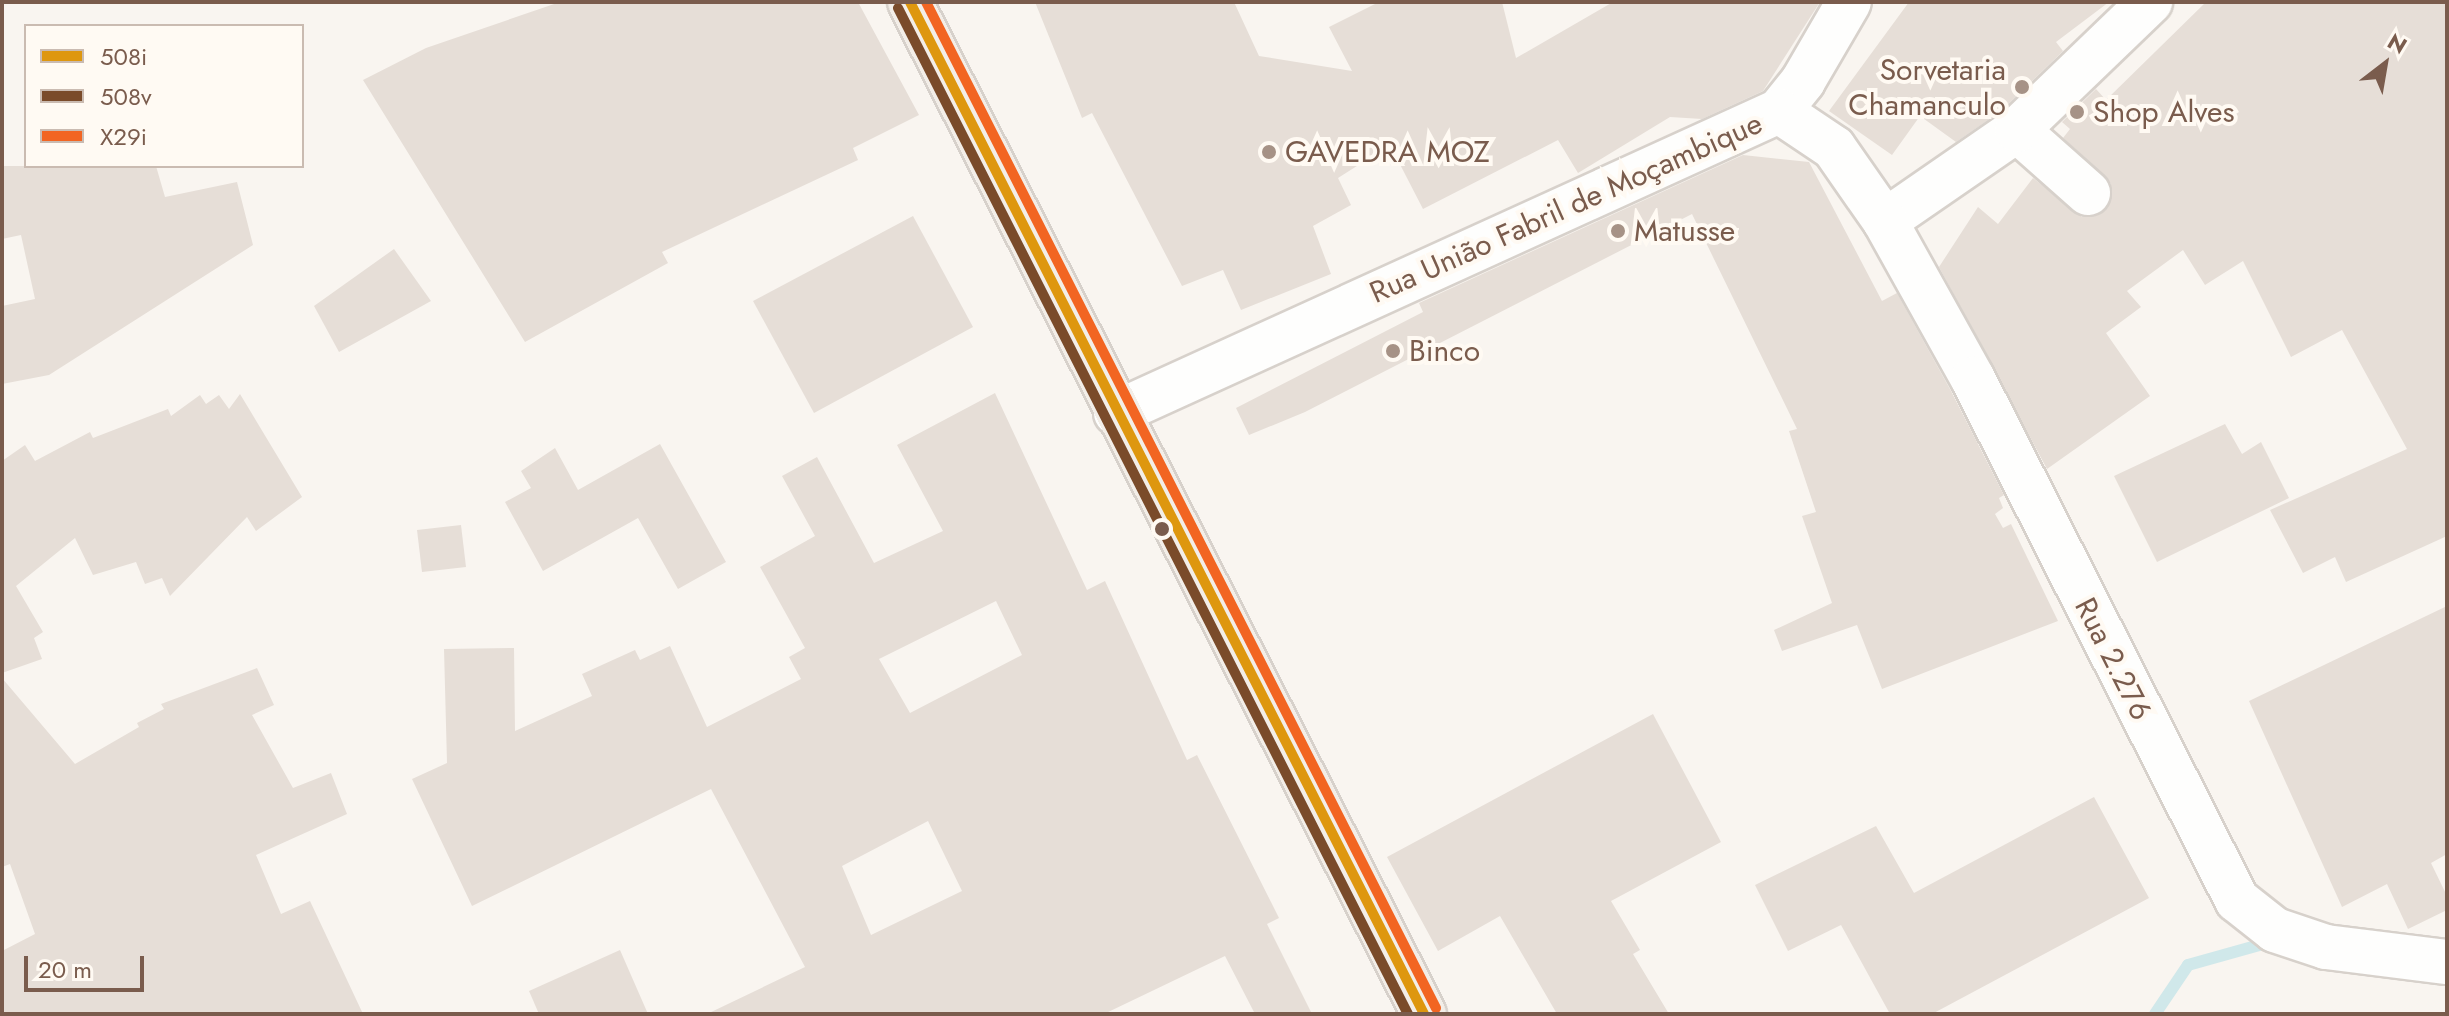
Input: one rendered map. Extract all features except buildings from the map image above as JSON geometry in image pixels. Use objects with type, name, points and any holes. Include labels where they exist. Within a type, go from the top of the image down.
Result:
[{"type":"main road","points":[[910,2],[1116,413],[1424,1014]]},
{"type":"street","points":[[1779,111],[1803,81],[1849,2]]},
{"type":"street","points":[[1885,221],[2017,130],[2150,2]]},
{"type":"street","name":"Rua União Fabril de Moçambique","points":[[1116,413],[1779,111],[1834,148],[1885,221]]},
{"type":"street","points":[[2017,130],[2088,193]]},
{"type":"street","name":"Rua 2.276","points":[[1885,221],[1973,379],[2237,900],[2275,930],[2326,947],[2447,962]]},
{"type":"waterway","points":[[2155,1014],[2188,965],[2274,941]]},
{"type":"transit line","name":"508i","points":[[910,2],[1424,1014]]},
{"type":"transit line","name":"X29i","points":[[926,2],[1436,1008]]},
{"type":"transit line","name":"508v","points":[[898,8],[1408,1014]]},
{"type":"place","name":"Sorvetaria Chamanculo","points":[[2022,87]]},
{"type":"place","name":"Shop Alves","points":[[2077,112]]},
{"type":"place","name":"GAVEDRA MOZ","points":[[1269,152]]},
{"type":"place","name":"Matusse","points":[[1618,231]]},
{"type":"place","name":"Binco","points":[[1393,351]]}]
